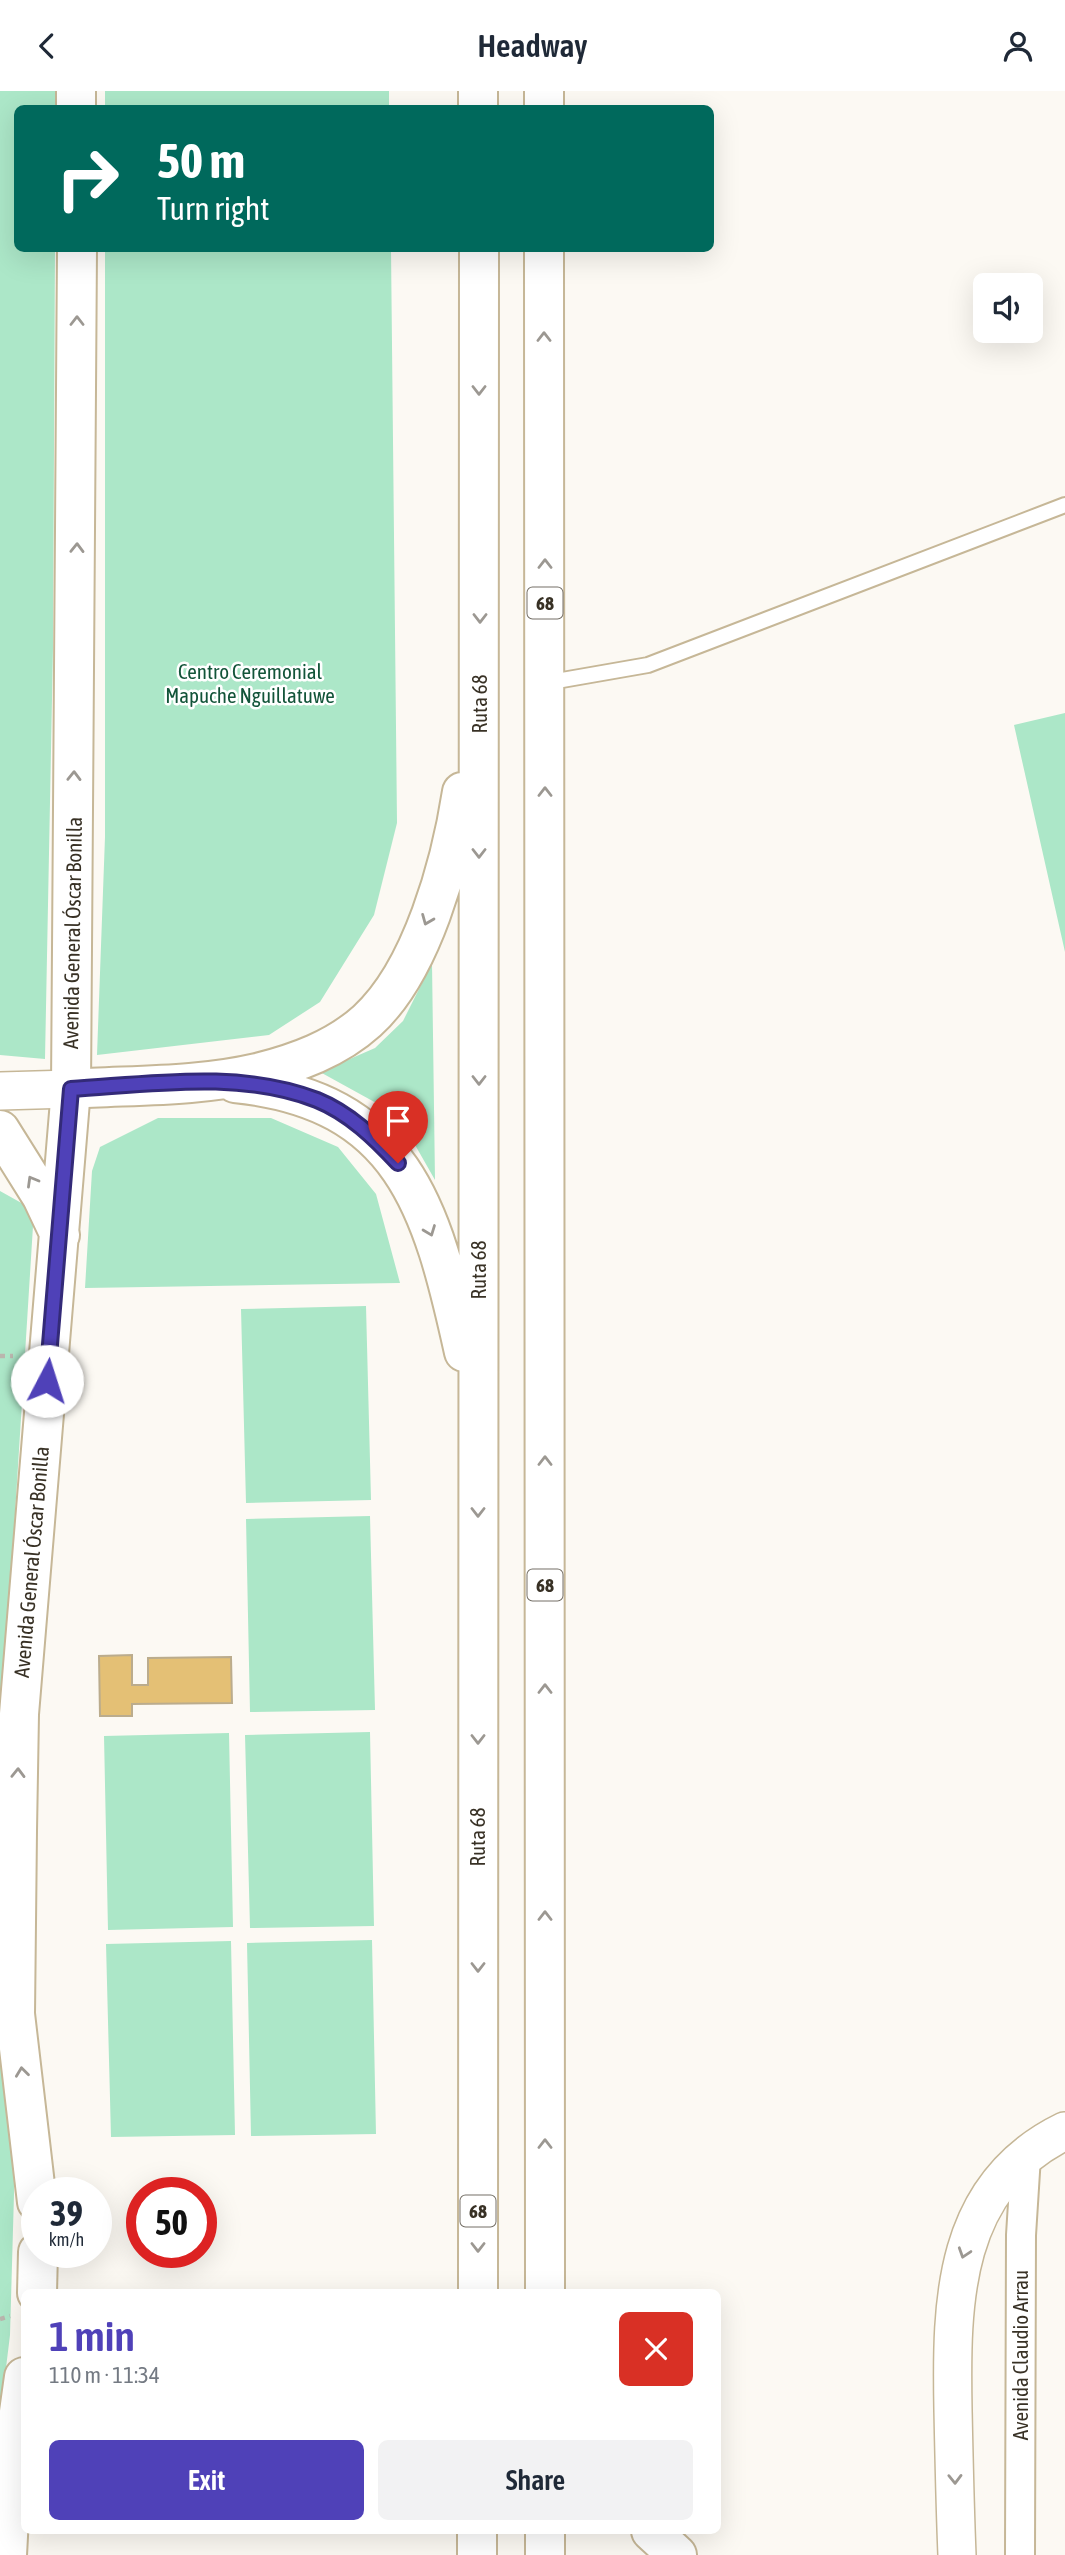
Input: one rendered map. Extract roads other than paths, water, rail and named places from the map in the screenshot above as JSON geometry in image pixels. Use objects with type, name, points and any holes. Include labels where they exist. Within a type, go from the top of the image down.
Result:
[{"type":"main road","name":"Avenida General Óscar Bonilla","points":[[34,2177],[15,2014],[10,1701],[60,1235],[71,1089],[77,252]]},
{"type":"main road","name":"Ruta 68","points":[[478,2289],[479,252]]},
{"type":"main road","name":"68","points":[[544,252],[545,2289]]},
{"type":"main road","points":[[71,1089],[209,1081],[275,1068],[327,1049],[368,1020],[389,995],[420,937],[445,870],[456,828],[480,686]]},
{"type":"main road","points":[[209,1081],[258,1086],[318,1100],[367,1132],[398,1163],[409,1181],[434,1240],[455,1312],[478,1419]]},
{"type":"main road","points":[[0,1130],[26,1170],[60,1235]]},
{"type":"main road","points":[[545,2212],[562,2289]]},
{"type":"main road","points":[[37,2289],[38,2268]]},
{"type":"main road","points":[[7,2555],[12,2461],[21,2398]]},
{"type":"main road","points":[[477,2534],[477,2555]]},
{"type":"main road","points":[[545,2534],[545,2555]]},
{"type":"main road","points":[[655,2534],[677,2555]]},
{"type":"street","points":[[0,1091],[71,1089]]},
{"type":"street","points":[[957,2555],[952,2355],[955,2295],[969,2239],[992,2191],[1026,2156],[1065,2131]]},
{"type":"street","name":"Avenida Claudio Arrau","points":[[1020,2555],[1022,2223],[1026,2156]]},
{"type":"lane","points":[[545,684],[648,665],[1065,505]]},
{"type":"park label","name":"Centro Ceremonial Mapuche Nguillatuwe","points":[[250,684]]}]
